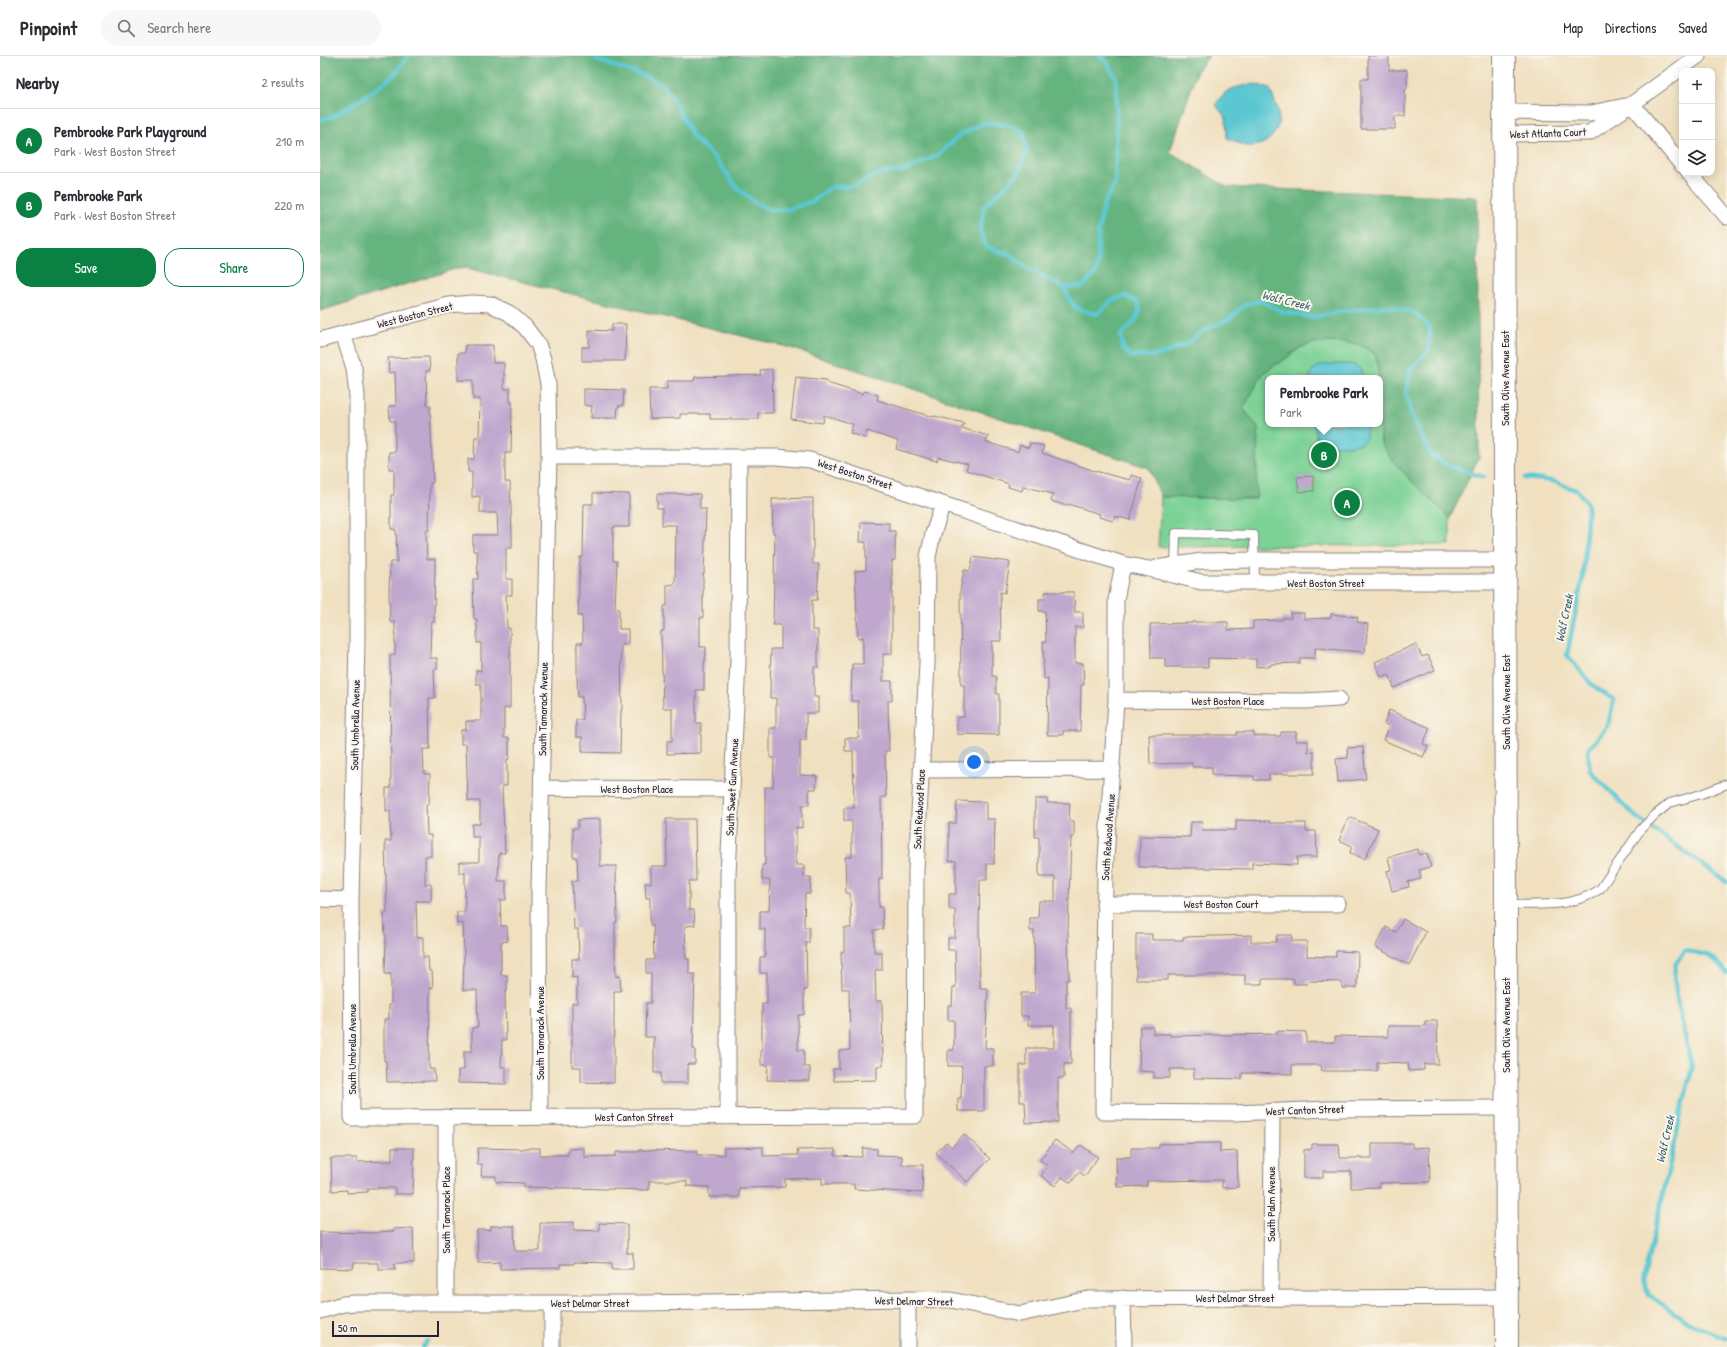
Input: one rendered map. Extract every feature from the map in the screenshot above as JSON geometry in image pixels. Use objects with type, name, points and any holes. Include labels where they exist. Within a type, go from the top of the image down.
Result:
[{"type":"street","name":"South Olive Avenue East","points":[[1504,56],[1507,1347]]},
{"type":"street","points":[[1679,161],[1632,104],[1698,56]]},
{"type":"street","name":"West Atlanta Court","points":[[1504,112],[1591,113],[1632,104]]},
{"type":"street","name":"West Atlanta Court","points":[[1504,134],[1589,133],[1632,104]]},
{"type":"street","points":[[1692,176],[1727,217]]},
{"type":"street","name":"West Boston Street","points":[[320,340],[449,305],[472,303],[490,304],[509,313]]},
{"type":"street","name":"South Tamarack Avenue","points":[[509,313],[526,327],[538,344],[545,365],[548,384],[549,457],[545,564],[539,891],[540,1117]]},
{"type":"street","name":"South Umbrella Avenue","points":[[343,334],[354,368],[357,396],[357,642],[351,900],[352,1118]]},
{"type":"street","name":"West Boston Street","points":[[549,457],[777,457],[810,460],[844,470],[1123,564],[1149,569],[1175,570],[1202,561],[1505,560]]},
{"type":"street","name":"South Sweet Gum Avenue","points":[[728,1117],[727,921],[731,789],[738,661],[739,457]]},
{"type":"street","name":"South Redwood Place","points":[[916,1116],[916,871],[927,664],[928,558],[942,504]]},
{"type":"street","name":"South Redwood Avenue","points":[[1103,1112],[1104,904],[1116,700],[1116,600],[1123,564]]},
{"type":"street","name":"West Boston Street","points":[[1175,570],[1201,582],[1505,582]]},
{"type":"street","name":"West Boston Place","points":[[1116,700],[1339,700]]},
{"type":"street","points":[[921,770],[1112,769]]},
{"type":"street","name":"West Boston Place","points":[[542,788],[731,789]]},
{"type":"street","points":[[320,899],[351,900]]},
{"type":"street","name":"West Boston Court","points":[[1104,904],[1338,904]]},
{"type":"street","name":"West Canton Street","points":[[1103,1112],[1506,1108]]},
{"type":"street","name":"South Palm Avenue","points":[[1271,1298],[1272,1111]]},
{"type":"street","name":"West Canton Street","points":[[352,1118],[916,1116]]},
{"type":"street","name":"South Tamarack Place","points":[[446,1117],[446,1303]]},
{"type":"street","name":"West Delmar Street","points":[[320,1311],[343,1304],[552,1304],[908,1299],[951,1300],[1020,1314],[1088,1299],[1507,1297]]},
{"type":"street","points":[[1123,1298],[1124,1347]]},
{"type":"street","points":[[908,1299],[908,1347]]},
{"type":"street","points":[[552,1304],[552,1347]]},
{"type":"lane","points":[[1175,570],[1176,532],[1254,535],[1255,583]]},
{"type":"lane","points":[[1506,905],[1543,904],[1573,901],[1593,894],[1602,886],[1641,829],[1655,815],[1670,803],[1701,794],[1727,784]]},
{"type":"green space","points":[[320,56],[1209,56],[1197,71],[1170,152],[1227,187],[1477,197],[1479,457],[1450,518],[1400,469],[1384,449],[1381,441],[1380,430],[1380,427],[1383,427],[1383,375],[1379,375],[1375,354],[1361,345],[1344,342],[1313,343],[1300,347],[1288,357],[1264,372],[1243,408],[1258,428],[1256,499],[1161,497],[1149,468],[791,348],[462,267],[320,311]]},
{"type":"green space","points":[[1344,342],[1361,345],[1375,354],[1379,375],[1265,375],[1265,427],[1381,427],[1381,443],[1399,468],[1450,518],[1450,545],[1158,547],[1161,497],[1256,499],[1258,428],[1243,408],[1264,372],[1300,348],[1313,343]]},
{"type":"water","points":[[1254,84],[1269,88],[1277,109],[1278,122],[1277,129],[1267,141],[1260,145],[1249,146],[1242,145],[1227,138],[1226,118],[1216,105],[1219,99],[1231,89]]},
{"type":"water","points":[[1331,364],[1355,365],[1359,368],[1362,375],[1310,375],[1315,368]]},
{"type":"water","points":[[1315,427],[1367,427],[1366,438],[1362,443],[1351,446],[1328,446],[1317,441]]},
{"type":"building","points":[[1368,56],[1389,56],[1389,70],[1407,70],[1405,116],[1395,116],[1395,129],[1361,129],[1361,79],[1368,79]]},
{"type":"building","points":[[612,324],[626,324],[625,361],[582,361],[582,347],[589,347],[589,330],[612,331]]},
{"type":"building","points":[[465,345],[493,345],[493,363],[504,363],[504,389],[510,389],[510,402],[512,402],[511,453],[505,453],[505,482],[510,482],[512,534],[512,548],[506,548],[506,579],[512,579],[512,595],[506,595],[507,628],[510,628],[510,708],[504,708],[504,738],[509,738],[509,759],[507,759],[507,786],[502,786],[505,853],[499,853],[498,881],[506,881],[506,900],[500,900],[501,926],[507,926],[508,941],[501,942],[501,975],[507,975],[507,991],[505,991],[506,1040],[502,1040],[501,1067],[506,1067],[506,1084],[458,1083],[458,1070],[464,1070],[464,1051],[472,1051],[472,1028],[478,1027],[477,990],[463,990],[463,923],[457,924],[457,912],[465,912],[465,873],[459,873],[459,862],[479,862],[479,837],[472,837],[472,824],[480,824],[480,801],[468,801],[466,744],[461,744],[461,730],[466,730],[466,721],[481,721],[481,684],[476,684],[476,670],[481,671],[481,643],[477,643],[477,619],[474,619],[473,579],[478,579],[477,551],[473,551],[473,535],[498,535],[497,513],[480,513],[480,496],[472,497],[472,472],[468,472],[468,459],[474,459],[475,437],[479,437],[480,399],[473,399],[473,380],[458,380],[458,353],[465,353]]},
{"type":"building","points":[[429,357],[430,371],[426,371],[427,406],[430,406],[433,483],[430,483],[429,530],[426,530],[427,559],[435,559],[434,622],[431,622],[430,658],[437,658],[437,669],[434,669],[435,698],[429,698],[430,749],[423,749],[424,774],[430,774],[429,804],[426,804],[427,835],[431,835],[431,856],[425,856],[425,884],[431,884],[431,901],[416,901],[417,937],[423,937],[423,957],[428,957],[429,971],[432,971],[433,988],[430,988],[429,1069],[434,1069],[435,1081],[387,1082],[386,1061],[384,1061],[384,1019],[389,1019],[389,1005],[391,1005],[391,974],[385,974],[386,935],[384,913],[387,913],[385,841],[391,841],[390,811],[386,811],[386,788],[391,788],[390,655],[395,655],[395,622],[390,622],[389,592],[390,562],[397,562],[396,530],[391,529],[391,495],[394,495],[394,469],[389,469],[389,452],[395,452],[395,421],[390,421],[389,406],[396,406],[395,372],[389,373],[388,358]]},
{"type":"building","points":[[772,369],[773,413],[758,413],[758,419],[710,419],[710,414],[680,414],[680,418],[650,419],[649,389],[667,389],[667,381],[694,381],[695,377],[761,375],[760,370]]},
{"type":"building","points":[[796,377],[827,380],[827,383],[863,394],[864,391],[878,395],[877,400],[933,417],[964,423],[962,428],[988,436],[986,442],[1018,452],[1020,445],[1029,448],[1030,443],[1044,446],[1042,453],[1095,471],[1130,480],[1131,475],[1142,478],[1130,520],[1115,516],[1113,521],[1099,517],[1100,514],[1068,504],[1067,506],[1051,501],[1053,494],[1023,486],[1022,491],[1008,487],[1009,484],[966,470],[968,464],[938,457],[937,461],[896,449],[898,441],[867,431],[865,438],[850,433],[853,424],[824,415],[823,423],[791,419]]},
{"type":"building","points":[[584,389],[624,390],[623,406],[618,406],[617,418],[591,418],[592,406],[584,405]]},
{"type":"building","points":[[1313,476],[1314,491],[1299,492],[1297,477]]},
{"type":"building","points":[[593,493],[629,494],[629,527],[613,527],[613,561],[617,561],[615,607],[619,608],[619,629],[628,629],[628,644],[621,645],[622,710],[620,753],[582,752],[582,737],[576,737],[576,720],[583,720],[582,697],[578,697],[577,678],[577,643],[583,643],[582,616],[578,616],[580,557],[583,557],[584,504],[593,504]]},
{"type":"building","points":[[657,494],[700,494],[700,509],[706,509],[703,574],[703,618],[700,618],[700,647],[706,647],[704,662],[704,690],[696,690],[696,723],[701,723],[701,753],[667,754],[667,741],[672,741],[672,708],[663,708],[661,631],[664,631],[664,606],[667,606],[667,585],[675,584],[676,525],[662,525],[662,508],[657,508]]},
{"type":"building","points":[[813,498],[813,564],[819,564],[817,600],[812,600],[812,630],[818,630],[818,667],[814,667],[814,697],[818,697],[818,713],[806,713],[806,740],[800,740],[800,775],[817,776],[816,789],[809,789],[809,805],[802,805],[802,828],[796,827],[796,865],[804,865],[804,877],[811,877],[810,894],[805,894],[804,927],[809,927],[809,943],[806,943],[807,990],[804,990],[804,1015],[798,1015],[798,1050],[804,1050],[804,1067],[810,1067],[810,1081],[767,1080],[768,1065],[761,1065],[762,1004],[767,1004],[767,973],[760,973],[760,957],[765,957],[765,929],[760,929],[760,911],[769,911],[770,880],[762,880],[762,865],[765,865],[765,787],[773,787],[774,758],[770,758],[770,728],[776,728],[776,698],[770,698],[771,649],[781,649],[781,625],[773,625],[775,533],[773,533],[772,499]]},
{"type":"building","points":[[861,522],[889,523],[889,531],[895,531],[895,560],[892,560],[892,654],[883,654],[883,681],[892,681],[892,701],[888,701],[889,751],[885,751],[886,797],[881,797],[882,879],[879,879],[879,907],[882,907],[883,929],[874,930],[874,952],[882,952],[882,970],[875,970],[876,1001],[882,1001],[883,1065],[877,1066],[877,1080],[834,1081],[833,1069],[839,1069],[839,1051],[850,1050],[849,989],[842,989],[841,952],[844,952],[844,928],[851,928],[850,893],[846,893],[845,857],[852,857],[852,821],[844,821],[844,808],[854,808],[853,751],[845,751],[845,738],[859,738],[858,701],[851,701],[852,664],[863,664],[863,637],[858,638],[855,571],[866,570],[866,542],[860,542]]},
{"type":"building","points":[[973,557],[1010,562],[1005,593],[1000,592],[1001,641],[992,641],[992,676],[996,676],[996,694],[999,694],[999,735],[957,734],[957,717],[964,717],[964,685],[961,685],[960,591],[964,570],[970,571]]},
{"type":"building","points":[[1045,592],[1074,592],[1075,612],[1083,612],[1083,627],[1075,627],[1075,663],[1083,663],[1084,685],[1081,685],[1080,731],[1063,731],[1063,735],[1047,735],[1048,678],[1044,679],[1043,642],[1046,642],[1045,611],[1039,611],[1039,599],[1045,599]]},
{"type":"building","points":[[1290,613],[1304,613],[1304,619],[1331,618],[1331,614],[1358,617],[1357,622],[1368,624],[1365,652],[1315,648],[1315,658],[1300,658],[1300,663],[1271,664],[1271,666],[1256,667],[1256,659],[1208,658],[1208,667],[1165,667],[1165,658],[1151,658],[1150,624],[1228,622],[1228,630],[1253,629],[1253,621],[1282,620],[1282,618],[1291,618]]},
{"type":"building","points":[[1416,644],[1422,657],[1428,655],[1435,670],[1394,688],[1389,674],[1381,677],[1375,662]]},
{"type":"building","points":[[1389,710],[1430,728],[1423,744],[1428,746],[1423,757],[1383,740],[1389,726],[1384,724]]},
{"type":"building","points":[[1237,732],[1254,732],[1254,736],[1281,736],[1281,732],[1296,732],[1296,741],[1308,741],[1308,752],[1314,752],[1314,774],[1269,774],[1269,780],[1254,780],[1254,776],[1212,775],[1212,767],[1192,767],[1192,763],[1150,764],[1149,735],[1237,735]]},
{"type":"building","points":[[1363,747],[1366,779],[1338,782],[1336,759],[1348,758],[1347,748]]},
{"type":"building","points":[[1035,799],[1047,799],[1047,803],[1070,803],[1069,821],[1074,821],[1074,837],[1071,837],[1068,932],[1069,980],[1066,980],[1066,1008],[1071,1008],[1071,1064],[1064,1064],[1064,1078],[1058,1078],[1058,1122],[1026,1123],[1025,1102],[1020,1102],[1020,1065],[1026,1065],[1026,1048],[1054,1048],[1054,1025],[1028,1025],[1028,1016],[1021,1016],[1021,993],[1035,993],[1034,931],[1030,931],[1030,918],[1038,918],[1039,901],[1055,901],[1055,877],[1039,877],[1039,837],[1035,837]]},
{"type":"building","points":[[957,801],[986,802],[986,819],[995,819],[994,864],[987,864],[987,880],[980,880],[980,988],[988,988],[985,1048],[993,1048],[993,1066],[984,1066],[984,1111],[958,1111],[958,1098],[961,1098],[962,1066],[948,1066],[948,1050],[954,1050],[954,1020],[948,1020],[948,1005],[952,1005],[953,987],[956,987],[955,950],[948,950],[948,938],[955,938],[955,909],[949,909],[949,894],[956,894],[956,861],[949,861],[949,823],[956,823]]},
{"type":"building","points":[[1349,817],[1378,829],[1365,859],[1350,853],[1352,846],[1339,840]]},
{"type":"building","points":[[600,819],[600,866],[616,866],[617,922],[615,922],[615,959],[616,977],[620,976],[621,991],[614,991],[614,1083],[581,1082],[581,1067],[572,1067],[572,1003],[577,1003],[577,977],[572,978],[572,959],[579,959],[578,929],[574,929],[572,881],[578,881],[577,857],[573,857],[573,828],[578,828],[578,820]]},
{"type":"building","points":[[666,819],[695,819],[696,881],[689,881],[689,910],[694,910],[695,925],[685,926],[686,959],[689,959],[689,974],[695,974],[693,1049],[695,1049],[695,1064],[688,1064],[688,1083],[661,1083],[661,1073],[654,1073],[654,1037],[645,1037],[646,1003],[651,1003],[651,973],[646,973],[646,960],[654,960],[653,925],[650,925],[650,898],[646,898],[645,883],[651,883],[651,866],[667,866]]},
{"type":"building","points":[[1236,820],[1270,821],[1270,823],[1306,823],[1306,831],[1316,831],[1317,857],[1297,857],[1297,865],[1252,863],[1252,869],[1139,867],[1140,836],[1190,837],[1191,822],[1203,822],[1202,830],[1236,830]]},
{"type":"building","points":[[1418,849],[1419,855],[1427,853],[1431,867],[1419,870],[1421,879],[1408,882],[1409,887],[1392,891],[1387,871],[1391,870],[1388,857]]},
{"type":"building","points":[[1403,919],[1426,932],[1409,965],[1375,947],[1386,927],[1396,932]]},
{"type":"building","points":[[1136,934],[1152,934],[1152,940],[1183,940],[1183,937],[1251,935],[1251,942],[1276,942],[1277,935],[1292,935],[1292,941],[1307,941],[1307,956],[1336,957],[1336,951],[1358,952],[1357,988],[1342,988],[1342,982],[1307,981],[1307,984],[1294,984],[1294,979],[1262,979],[1262,984],[1245,984],[1245,975],[1168,975],[1168,980],[1136,980]]},
{"type":"building","points":[[1425,1021],[1437,1021],[1438,1064],[1424,1064],[1424,1070],[1409,1071],[1408,1063],[1377,1062],[1377,1071],[1322,1071],[1321,1065],[1292,1065],[1292,1074],[1242,1073],[1242,1079],[1194,1078],[1194,1069],[1170,1069],[1170,1078],[1154,1078],[1154,1072],[1139,1071],[1140,1027],[1153,1027],[1153,1034],[1170,1034],[1170,1036],[1277,1034],[1277,1031],[1306,1032],[1306,1042],[1335,1042],[1335,1036],[1388,1037],[1388,1026],[1425,1026]]},
{"type":"building","points":[[964,1134],[990,1159],[967,1182],[936,1153],[946,1142],[952,1147]]},
{"type":"building","points":[[1055,1140],[1074,1153],[1080,1145],[1098,1157],[1085,1176],[1079,1172],[1071,1183],[1062,1177],[1055,1186],[1041,1176],[1048,1165],[1040,1160]]},
{"type":"building","points":[[1220,1143],[1220,1152],[1237,1151],[1238,1187],[1222,1188],[1222,1180],[1147,1181],[1147,1186],[1117,1187],[1116,1157],[1131,1157],[1131,1148],[1159,1148],[1159,1144]]},
{"type":"building","points":[[1372,1143],[1412,1143],[1412,1148],[1429,1147],[1430,1182],[1380,1183],[1380,1187],[1351,1188],[1351,1171],[1323,1171],[1323,1178],[1304,1178],[1304,1150],[1312,1149],[1312,1144],[1339,1144],[1340,1158],[1372,1158]]},
{"type":"building","points":[[763,1147],[763,1156],[798,1155],[797,1150],[835,1149],[835,1156],[862,1157],[863,1148],[877,1149],[877,1155],[902,1156],[902,1165],[923,1165],[922,1193],[854,1189],[854,1184],[822,1184],[822,1178],[785,1179],[785,1187],[739,1188],[739,1197],[709,1197],[709,1187],[687,1186],[687,1181],[649,1181],[649,1190],[524,1187],[524,1183],[496,1182],[496,1176],[481,1176],[482,1164],[477,1164],[478,1148],[540,1148],[540,1155],[568,1155],[568,1149],[584,1148],[584,1157],[616,1156],[616,1152],[639,1152],[639,1150],[697,1151],[697,1155],[724,1155],[724,1148]]},
{"type":"building","points":[[392,1148],[414,1148],[413,1194],[395,1194],[395,1188],[368,1188],[368,1192],[347,1193],[347,1190],[332,1191],[331,1158],[357,1158],[357,1162],[392,1161]]},
{"type":"building","points":[[574,1222],[574,1230],[599,1231],[599,1223],[627,1224],[627,1253],[633,1253],[633,1269],[612,1269],[612,1263],[574,1262],[574,1264],[560,1264],[560,1268],[500,1269],[500,1262],[478,1263],[477,1230],[491,1230],[491,1226],[514,1226],[515,1251],[540,1251],[540,1223]]},
{"type":"building","points":[[413,1228],[414,1263],[395,1263],[395,1269],[378,1269],[378,1263],[354,1263],[353,1269],[320,1268],[320,1232],[378,1233],[394,1231],[393,1229]]},
{"type":"waterway","points":[[320,120],[332,117],[367,95],[394,75],[408,56]]},
{"type":"waterway","points":[[595,56],[597,60],[645,76],[663,85],[673,99],[693,137],[716,159],[737,188],[756,203],[771,210],[789,209],[813,201],[831,187],[854,186],[877,174],[904,171],[938,155],[960,135],[983,123],[1004,124],[1023,131],[1027,151],[1018,174],[984,207],[980,231],[987,247],[1011,255],[1027,268],[1064,287],[1081,287],[1096,273],[1098,233],[1104,204],[1115,184],[1117,114],[1116,78],[1107,62],[1100,56]]},
{"type":"waterway","name":"Wolf Creek","points":[[1064,287],[1072,304],[1079,309],[1090,313],[1097,314],[1112,300],[1126,296],[1137,302],[1140,310],[1135,321],[1121,335],[1123,348],[1130,356],[1152,356],[1166,353],[1186,344],[1208,328],[1228,320],[1246,304],[1260,301],[1284,312],[1313,317],[1344,311],[1387,306],[1414,312],[1430,328],[1429,350],[1410,369],[1406,393],[1413,419],[1431,455],[1449,466],[1483,477]]},
{"type":"waterway","name":"Wolf Creek","points":[[1525,478],[1553,481],[1578,491],[1588,505],[1583,576],[1567,655],[1592,685],[1614,700],[1608,725],[1588,750],[1590,771],[1636,817],[1727,882]]},
{"type":"waterway","name":"Wolf Creek","points":[[1727,973],[1713,958],[1700,953],[1685,951],[1676,963],[1674,974],[1678,1006],[1692,1066],[1643,1282],[1649,1295],[1689,1323],[1727,1338]]},
{"type":"waterway","points":[[423,1347],[427,1341]]},
{"type":"place","name":"Pembrooke Park","points":[[1324,455]]},
{"type":"place","name":"Pembrooke Park Playground","points":[[1347,503]]}]
